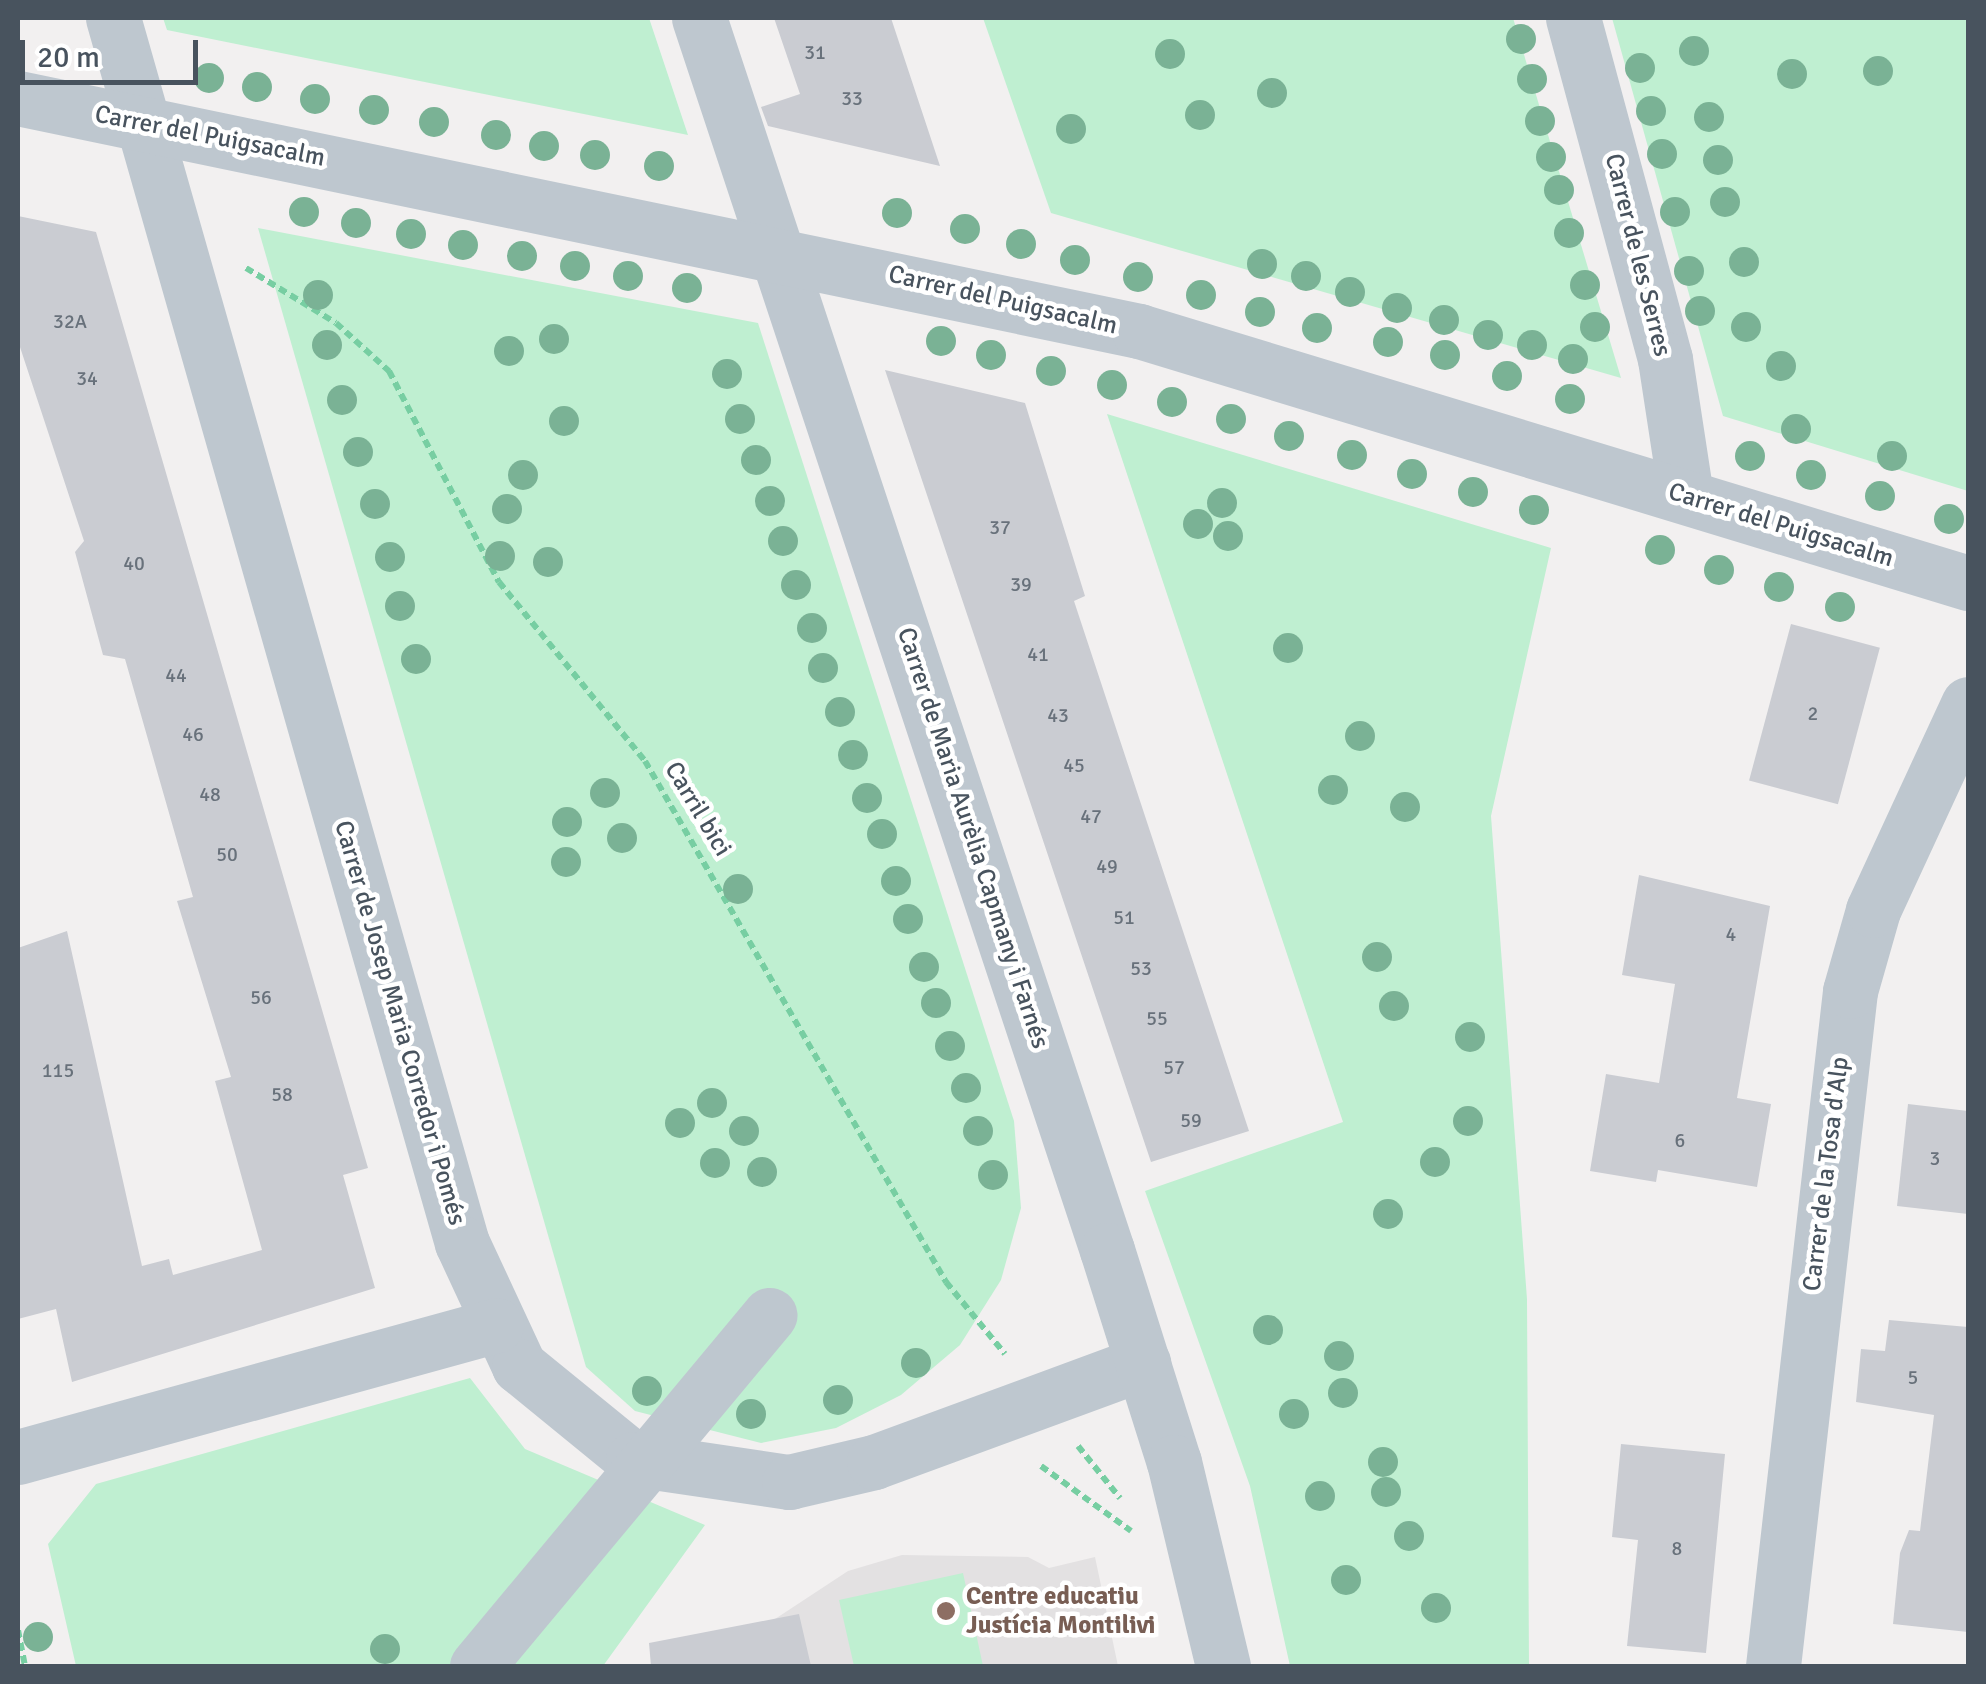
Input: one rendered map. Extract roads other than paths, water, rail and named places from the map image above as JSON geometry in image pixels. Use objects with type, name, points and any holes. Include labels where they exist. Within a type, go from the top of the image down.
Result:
[{"type":"street","name":"Carrer de Josep Maria Corredor i Pomés","points":[[113,18],[462,1243],[496,1325],[548,1398],[642,1462],[789,1482],[874,1462],[1032,1400],[1143,1363]]},
{"type":"street","name":"Carrer de Maria Aurèlia Capmany i Farnés","points":[[699,18],[783,252],[1143,1363],[1223,1666]]},
{"type":"street","name":"Carrer de les Serres","points":[[1574,18],[1665,359],[1686,496]]},
{"type":"street","name":"Carrer del Puigsacalm","points":[[18,98],[783,252],[1139,331],[1968,583]]},
{"type":"street","name":"Carrer de la Tosa d'Alp","points":[[1773,1666],[1850,991],[1873,910],[1968,704]]},
{"type":"street","points":[[477,1666],[642,1462],[769,1315]]},
{"type":"street","points":[[18,1457],[496,1325]]},
{"type":"place","name":"Centre educatiu Justícia Montilivi","points":[[946,1611]]}]
